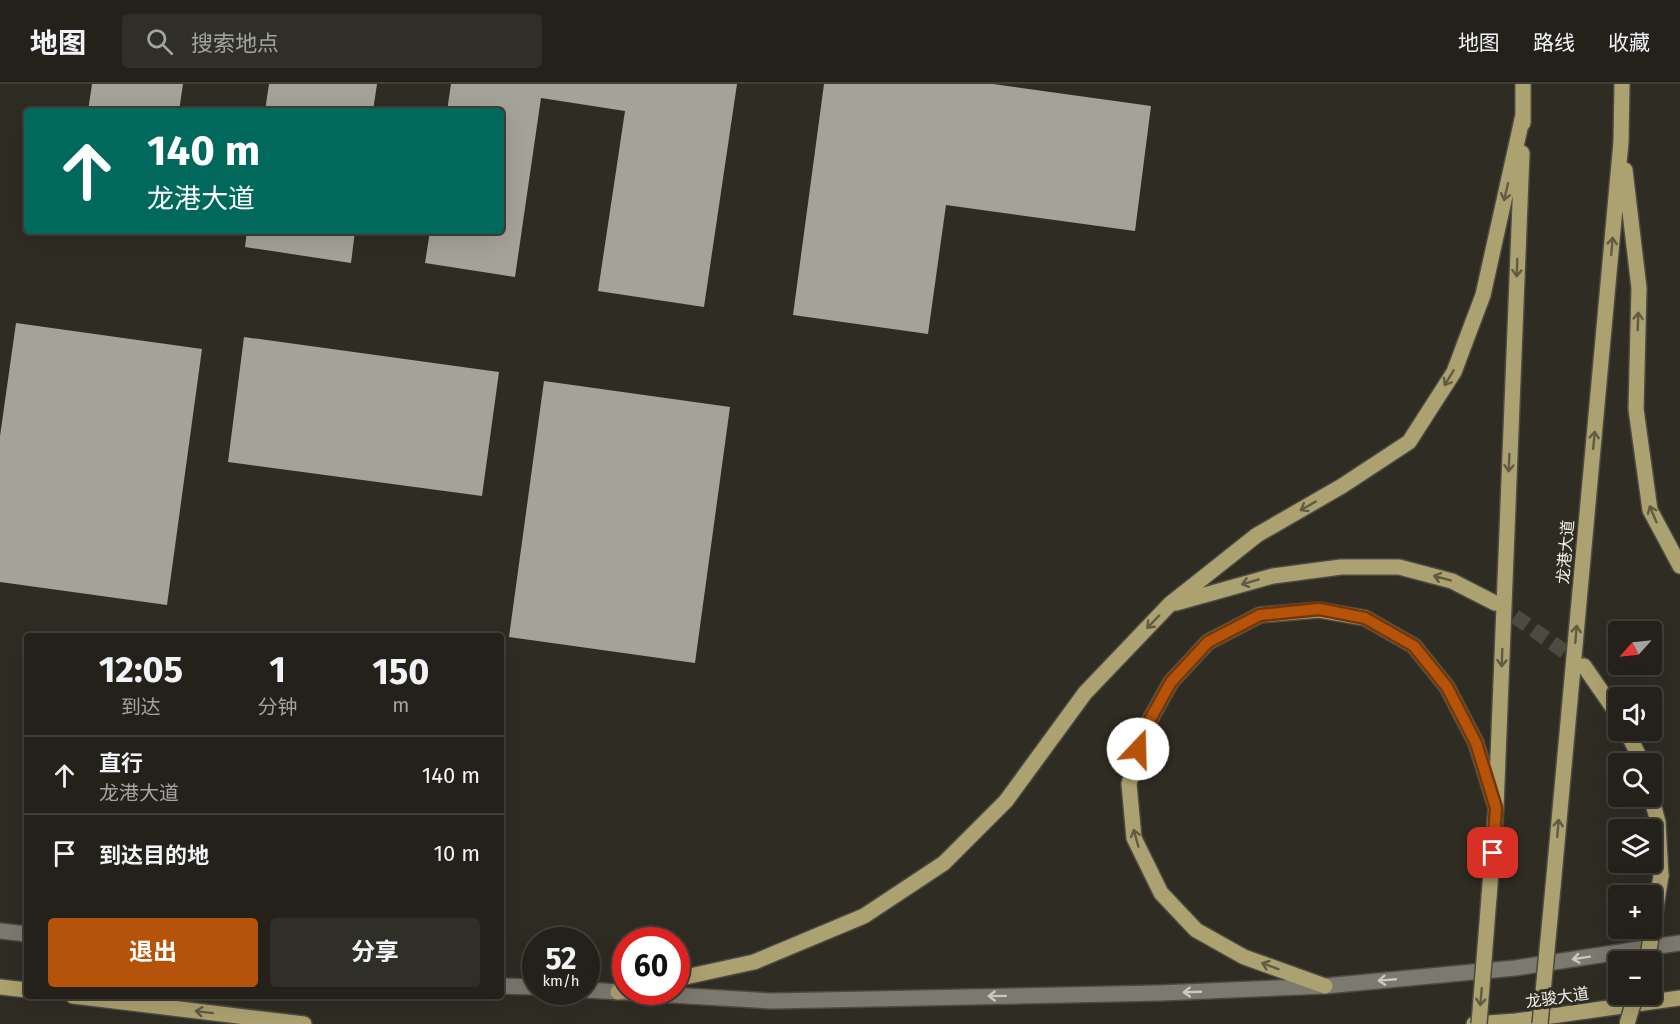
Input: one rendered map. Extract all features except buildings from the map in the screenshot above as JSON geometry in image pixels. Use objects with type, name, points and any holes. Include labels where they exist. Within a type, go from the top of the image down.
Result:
[{"type":"main road","points":[[1479,1024],[1496,808],[1523,84]]},
{"type":"main road","name":"龙港大道","points":[[1540,1024],[1621,142],[1622,84]]},
{"type":"main road","points":[[690,976],[754,962],[864,916],[944,863],[1006,801],[1085,693],[1170,604],[1257,535],[1342,486],[1409,442],[1454,372],[1483,295],[1523,115]]},
{"type":"main road","points":[[1621,142],[1640,288],[1636,409],[1650,510],[1680,566]]},
{"type":"main road","points":[[1170,604],[1273,576],[1341,567],[1399,567],[1452,581],[1495,603]]},
{"type":"main road","points":[[1325,986],[1244,957],[1196,930],[1161,893],[1134,838],[1129,784],[1143,732],[1171,682],[1208,642],[1260,615],[1319,609],[1365,618],[1414,646],[1447,687],[1476,743],[1496,808]]},
{"type":"main road","points":[[1584,666],[1608,701]]},
{"type":"main road","points":[[1649,951],[1661,876],[1658,822],[1655,807]]},
{"type":"main road","points":[[0,987],[24,990]]},
{"type":"main road","name":"龙骏大道","points":[[1474,1024],[1516,1021],[1680,998]]},
{"type":"main road","points":[[98,999],[304,1024]]},
{"type":"main road","points":[[1627,1024],[1633,1005]]},
{"type":"street","points":[[0,931],[24,934]]},
{"type":"street","points":[[690,996],[772,1001],[1160,993],[1325,986],[1515,968],[1680,943]]},
{"type":"street","points":[[504,986],[522,987]]},
{"type":"tunnel","points":[[1496,603],[1582,664]]},
{"type":"route","points":[[1138,749],[1143,732],[1171,682],[1208,642],[1260,615],[1319,609],[1365,618],[1414,646],[1447,687],[1476,743],[1496,808],[1493,853]]}]
